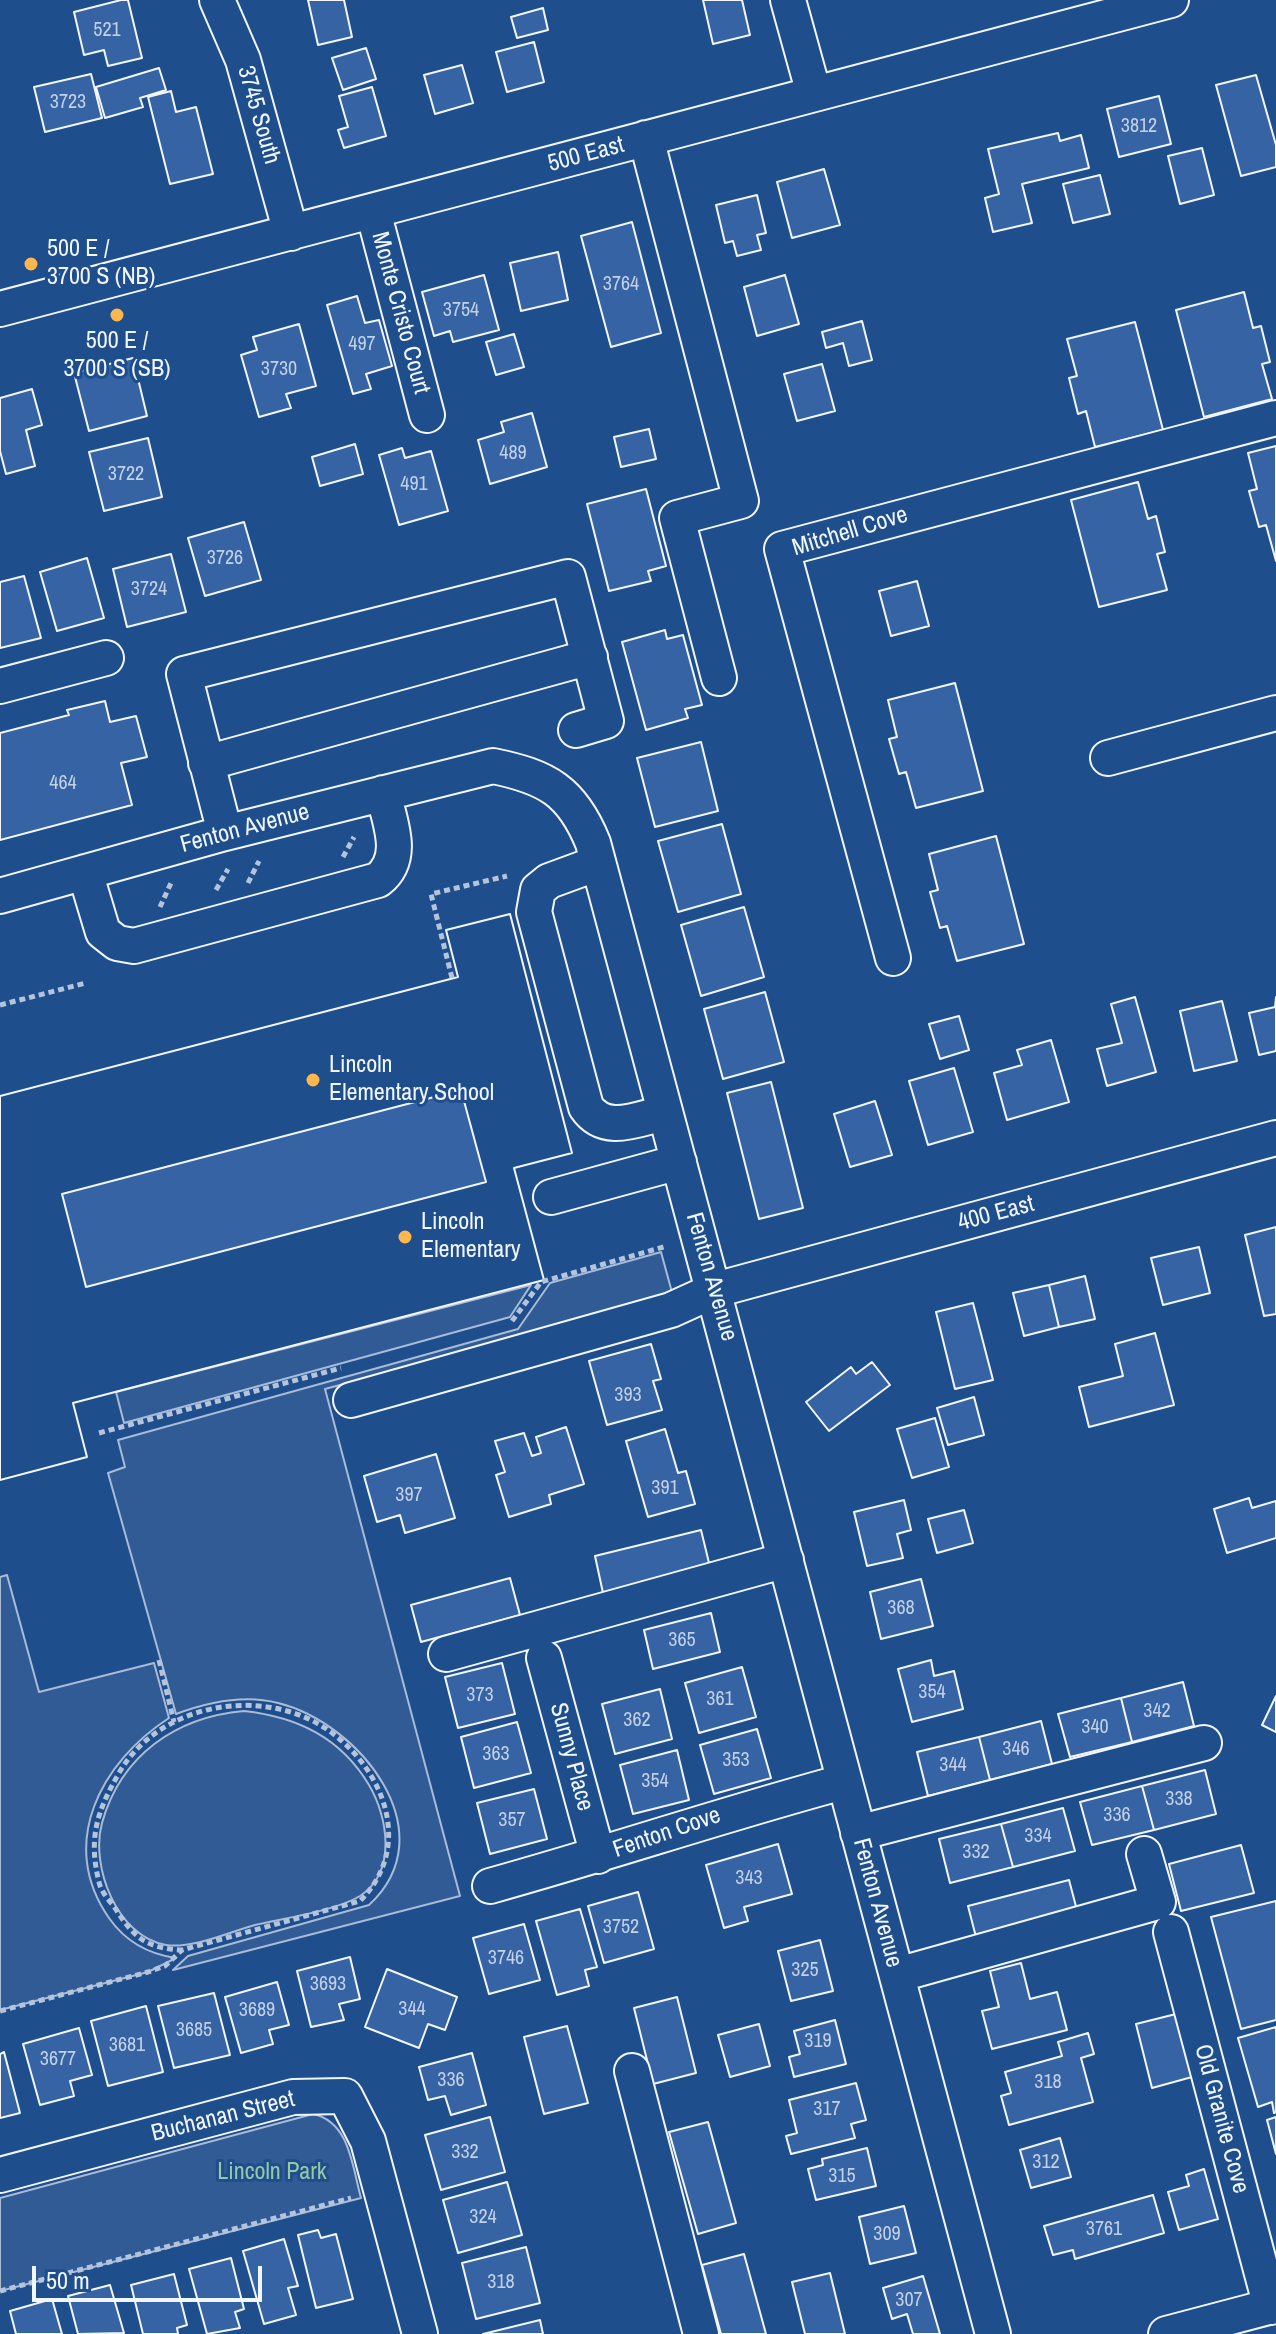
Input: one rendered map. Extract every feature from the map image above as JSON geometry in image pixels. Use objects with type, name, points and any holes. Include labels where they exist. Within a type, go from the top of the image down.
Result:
[{"type":"street","name":"3745 South","points":[[217,0],[243,60],[291,233]]},
{"type":"street","points":[[788,0],[814,94]]},
{"type":"street","name":"500 East","points":[[0,309],[1171,0]]},
{"type":"street","points":[[646,138],[741,501],[677,518],[719,678]]},
{"type":"street","name":"Monte Cristo Court","points":[[373,211],[427,415]]},
{"type":"street","name":"Mitchell Cove","points":[[893,958],[782,549],[1276,418]]},
{"type":"street","points":[[225,833],[184,674],[568,577],[606,721],[576,730]]},
{"type":"street","points":[[206,763],[590,657]]},
{"type":"street","points":[[0,686],[106,658]]},
{"type":"street","points":[[1108,758],[1276,713]]},
{"type":"street","name":"Fenton Avenue","points":[[0,896],[225,833],[493,766],[535,775],[563,794],[582,817],[598,863],[664,1113],[715,1290],[843,1782],[993,2334]]},
{"type":"street","points":[[85,872],[103,932],[117,943],[134,946],[195,930],[378,880],[391,870],[395,851],[383,793]]},
{"type":"street","points":[[598,863],[549,881],[538,890],[534,912],[586,1107],[593,1116],[612,1124],[664,1113]]},
{"type":"street","name":"400 East","points":[[351,1400],[671,1310],[715,1290],[1276,1138]]},
{"type":"street","points":[[551,1197],[679,1162]]},
{"type":"street","points":[[446,1654],[786,1560]]},
{"type":"street","name":"Sunny Place","points":[[544,1658],[598,1856]]},
{"type":"street","points":[[858,1833],[1204,1743]]},
{"type":"street","name":"Fenton Cove","points":[[490,1886],[598,1856],[723,1814],[843,1782]]},
{"type":"street","points":[[897,1975],[1158,1902],[1144,1854]]},
{"type":"street","name":"Old Granite Cove","points":[[1171,1932],[1274,2306]]},
{"type":"street","points":[[632,2071],[701,2334]]},
{"type":"street","name":"Buchanan Street","points":[[0,2175],[293,2097],[345,2096],[368,2141],[415,2333]]},
{"type":"street","points":[[1166,2334],[1274,2306]]},
{"type":"path","points":[[452,978],[431,894],[507,876]]},
{"type":"path","points":[[0,1005],[86,983]]},
{"type":"path","points":[[497,1325],[512,1321],[541,1282],[667,1246]]},
{"type":"path","points":[[99,1433],[343,1367]]},
{"type":"path","points":[[159,1660],[174,1722]]},
{"type":"path","points":[[237,1706],[283,1709],[327,1730],[359,1759],[386,1807],[391,1846],[379,1882],[360,1901],[182,1950],[158,1949],[131,1933],[99,1885],[93,1834],[104,1800],[123,1766],[153,1733],[191,1713],[237,1706]]},
{"type":"path","points":[[0,2011],[156,1969],[182,1950]]},
{"type":"path","points":[[0,2291],[355,2197]]},
{"type":"green space","points":[[661,1252],[673,1296],[325,1389],[460,1896],[173,1970],[188,1956],[369,1905],[391,1876],[399,1846],[396,1815],[384,1784],[363,1757],[338,1733],[309,1714],[265,1700],[239,1699],[176,1714],[108,1473],[125,1467],[118,1440],[518,1329],[550,1283]]},
{"type":"green space","points":[[531,1285],[510,1317],[124,1423],[116,1392]]},
{"type":"green space","points":[[7,1575],[39,1692],[154,1663],[169,1718],[124,1757],[106,1781],[94,1807],[87,1834],[87,1862],[94,1890],[115,1926],[138,1945],[176,1958],[148,1972],[0,2010],[0,1577]]},
{"type":"green space","points":[[244,1711],[282,1718],[316,1733],[345,1754],[358,1769],[381,1812],[386,1844],[380,1873],[372,1886],[360,1896],[324,1910],[255,1925],[188,1945],[166,1945],[149,1939],[134,1929],[121,1914],[104,1878],[99,1840],[111,1799],[137,1759],[174,1731],[196,1721]]},
{"type":"green space","name":"Lincoln Park","points":[[313,2114],[335,2126],[342,2136],[352,2159],[361,2198],[0,2291],[0,2198]]},
{"type":"building","points":[[128,0],[142,58],[108,66],[104,50],[84,55],[74,12]]},
{"type":"building","points":[[308,0],[344,0],[352,37],[318,45]]},
{"type":"building","points":[[703,0],[742,0],[750,35],[713,44]]},
{"type":"building","points":[[543,8],[548,30],[517,38],[511,17]]},
{"type":"building","points":[[534,42],[544,82],[507,92],[496,52]]},
{"type":"building","points":[[366,48],[376,79],[343,90],[332,58]]},
{"type":"building","points":[[462,65],[473,103],[435,114],[424,75]]},
{"type":"building","points":[[159,68],[166,90],[140,98],[143,107],[105,118],[96,87]]},
{"type":"building","points":[[91,74],[102,118],[45,132],[34,87]]},
{"type":"building","points":[[1256,75],[1276,145],[1276,167],[1241,176],[1216,85]]},
{"type":"building","points":[[372,87],[386,136],[344,148],[338,130],[348,127],[339,96]]},
{"type":"building","points":[[171,91],[176,112],[196,107],[213,174],[170,184],[148,97]]},
{"type":"building","points":[[1159,96],[1171,144],[1119,157],[1107,109]]},
{"type":"building","points":[[1058,133],[1060,141],[1081,135],[1089,168],[1022,184],[1032,223],[993,232],[985,198],[999,194],[988,149]]},
{"type":"building","points":[[1202,148],[1214,195],[1180,204],[1168,156]]},
{"type":"building","points":[[824,169],[840,225],[792,238],[777,182]]},
{"type":"building","points":[[1100,175],[1110,214],[1073,223],[1063,184]]},
{"type":"building","points":[[757,195],[766,233],[757,235],[761,250],[737,256],[733,241],[725,243],[716,205]]},
{"type":"building","points":[[632,222],[661,333],[611,347],[581,236]]},
{"type":"building","points":[[558,252],[568,300],[521,311],[510,263]]},
{"type":"building","points":[[484,275],[499,330],[453,342],[450,331],[434,336],[422,292]]},
{"type":"building","points":[[785,275],[799,324],[757,336],[744,287]]},
{"type":"building","points":[[1244,292],[1253,328],[1261,326],[1270,362],[1262,364],[1272,399],[1204,417],[1176,310]]},
{"type":"building","points":[[357,296],[365,323],[379,320],[392,366],[366,374],[371,389],[353,394],[327,305]]},
{"type":"building","points":[[862,321],[872,360],[849,366],[843,343],[826,348],[822,332]]},
{"type":"building","points":[[1135,322],[1163,430],[1095,447],[1086,411],[1078,414],[1069,378],[1077,376],[1067,339]]},
{"type":"building","points":[[299,324],[316,386],[286,394],[291,408],[259,417],[241,355],[257,350],[253,337]]},
{"type":"building","points":[[514,334],[524,367],[496,375],[486,342]]},
{"type":"building","points":[[133,358],[147,416],[89,431],[74,373]]},
{"type":"building","points":[[822,364],[835,411],[797,421],[784,374]]},
{"type":"building","points":[[32,389],[42,425],[26,430],[35,466],[6,474],[0,451],[0,398]]},
{"type":"building","points":[[532,413],[547,467],[490,484],[478,440],[504,432],[501,422]]},
{"type":"building","points":[[649,429],[656,459],[621,467],[614,437]]},
{"type":"building","points":[[148,438],[162,497],[104,511],[89,452]]},
{"type":"building","points":[[355,444],[363,474],[320,486],[312,457]]},
{"type":"building","points":[[1276,446],[1276,561],[1266,525],[1259,527],[1249,491],[1257,489],[1248,453]]},
{"type":"building","points":[[402,448],[405,458],[431,451],[448,511],[399,525],[379,455]]},
{"type":"building","points":[[1138,482],[1148,519],[1156,516],[1165,552],[1157,554],[1167,590],[1099,607],[1071,500]]},
{"type":"building","points":[[646,489],[666,566],[648,571],[651,581],[609,591],[587,504]]},
{"type":"building","points":[[244,522],[261,580],[205,596],[188,538]]},
{"type":"building","points":[[171,554],[186,612],[127,627],[113,569]]},
{"type":"building","points":[[87,558],[104,618],[57,631],[40,572]]},
{"type":"building","points":[[24,576],[41,638],[0,648],[0,582]]},
{"type":"building","points":[[917,581],[929,626],[891,636],[879,591]]},
{"type":"building","points":[[665,630],[667,639],[683,635],[702,705],[685,709],[688,718],[646,730],[622,642]]},
{"type":"building","points":[[955,683],[983,791],[916,808],[906,772],[899,774],[889,739],[897,737],[888,700]]},
{"type":"building","points":[[105,701],[110,722],[136,716],[147,757],[121,763],[132,805],[0,840],[0,733],[69,715],[67,710]]},
{"type":"building","points":[[701,742],[718,811],[655,827],[637,758]]},
{"type":"building","points":[[722,824],[741,894],[678,912],[658,841]]},
{"type":"building","points":[[996,836],[1024,944],[957,961],[947,926],[940,928],[930,892],[938,890],[929,854]]},
{"type":"building","points":[[744,907],[764,977],[701,996],[681,925]]},
{"type":"building","name":"Lincoln Elementary","points":[[510,914],[572,1153],[514,1168],[544,1280],[73,1403],[87,1457],[0,1480],[0,1096],[458,977],[446,930]],"holes":[[[461,1090],[486,1182],[86,1287],[62,1194]]]},
{"type":"building","name":"Lincoln Elementary","points":[[510,914],[572,1153],[514,1168],[544,1280],[73,1403],[87,1457],[0,1480],[0,1096],[458,977],[446,930]]},
{"type":"building","points":[[765,992],[784,1062],[723,1079],[704,1009]]},
{"type":"building","points":[[1135,997],[1156,1072],[1107,1086],[1097,1049],[1122,1043],[1111,1004]]},
{"type":"building","points":[[1276,997],[1276,1051],[1259,1055],[1249,1013],[1275,1007]]},
{"type":"building","points":[[1222,1001],[1237,1061],[1194,1071],[1180,1011]]},
{"type":"building","points":[[959,1016],[969,1050],[940,1059],[929,1024]]},
{"type":"building","points":[[1051,1040],[1069,1102],[1007,1120],[994,1073],[1022,1065],[1017,1050]]},
{"type":"building","points":[[954,1068],[973,1132],[928,1145],[909,1081]]},
{"type":"building","points":[[771,1082],[803,1208],[759,1219],[727,1093]]},
{"type":"building","points":[[875,1101],[892,1155],[850,1167],[834,1114]]},
{"type":"building","points":[[1276,1227],[1276,1314],[1264,1316],[1245,1235]]},
{"type":"building","points":[[1199,1247],[1210,1293],[1163,1305],[1151,1258]]},
{"type":"building","points":[[1085,1276],[1095,1319],[1059,1327],[1049,1285]]},
{"type":"building","points":[[1049,1285],[1059,1327],[1024,1336],[1013,1293]]},
{"type":"building","points":[[973,1303],[993,1380],[955,1389],[936,1312]]},
{"type":"building","points":[[1155,1333],[1174,1405],[1089,1427],[1079,1387],[1123,1376],[1115,1344]]},
{"type":"building","points":[[651,1344],[661,1379],[653,1381],[662,1410],[607,1425],[589,1361]]},
{"type":"building","points":[[872,1362],[890,1385],[829,1431],[806,1402],[851,1367],[856,1374]]},
{"type":"building","points":[[974,1397],[984,1435],[948,1445],[937,1408]]},
{"type":"building","points":[[935,1418],[949,1467],[912,1478],[897,1429]]},
{"type":"building","points":[[566,1427],[584,1484],[549,1495],[551,1504],[509,1517],[496,1475],[505,1472],[495,1441],[524,1433],[532,1456],[541,1453],[536,1437]]},
{"type":"building","points":[[665,1429],[678,1473],[686,1471],[695,1504],[648,1517],[626,1441]]},
{"type":"building","points":[[436,1454],[455,1518],[405,1533],[400,1515],[377,1522],[364,1476]]},
{"type":"building","points":[[1249,1498],[1252,1508],[1276,1501],[1276,1538],[1227,1553],[1214,1509]]},
{"type":"building","points":[[904,1500],[911,1530],[897,1534],[903,1558],[867,1566],[854,1512]]},
{"type":"building","points":[[964,1510],[973,1543],[937,1553],[928,1519]]},
{"type":"building","points":[[701,1530],[710,1567],[603,1593],[595,1556]]},
{"type":"building","points":[[510,1578],[520,1615],[421,1642],[411,1605]]},
{"type":"building","points":[[921,1579],[933,1626],[881,1639],[870,1592]]},
{"type":"building","points":[[711,1613],[720,1652],[653,1669],[644,1630]]},
{"type":"building","points":[[931,1660],[934,1676],[954,1671],[963,1709],[912,1722],[898,1669]]},
{"type":"building","points":[[502,1663],[515,1714],[458,1728],[445,1677]]},
{"type":"building","points":[[742,1667],[756,1717],[699,1733],[685,1683]]},
{"type":"building","points":[[1183,1682],[1194,1726],[1132,1742],[1121,1698]]},
{"type":"building","points":[[660,1689],[672,1739],[615,1754],[602,1704]]},
{"type":"building","points":[[1276,1696],[1276,1732],[1262,1725]]},
{"type":"building","points":[[1121,1698],[1132,1742],[1070,1757],[1058,1714]]},
{"type":"building","points":[[1041,1721],[1052,1764],[990,1780],[979,1737]]},
{"type":"building","points":[[517,1722],[531,1773],[474,1788],[461,1737]]},
{"type":"building","points":[[757,1729],[771,1778],[714,1794],[700,1745]]},
{"type":"building","points":[[979,1737],[990,1780],[928,1796],[917,1752]]},
{"type":"building","points":[[677,1750],[689,1800],[633,1814],[620,1765]]},
{"type":"building","points":[[1205,1770],[1216,1814],[1154,1830],[1142,1786]]},
{"type":"building","points":[[1142,1786],[1154,1830],[1092,1845],[1080,1802]]},
{"type":"building","points":[[534,1789],[547,1839],[490,1854],[477,1803]]},
{"type":"building","points":[[1063,1808],[1075,1851],[1013,1867],[1001,1824]]},
{"type":"building","points":[[1001,1824],[1013,1867],[950,1883],[939,1839]]},
{"type":"building","points":[[778,1844],[792,1894],[744,1907],[748,1921],[724,1928],[706,1865]]},
{"type":"building","points":[[1241,1845],[1254,1893],[1181,1911],[1169,1864]]},
{"type":"building","points":[[1069,1880],[1078,1914],[977,1941],[968,1906]]},
{"type":"building","points":[[638,1892],[654,1949],[604,1963],[588,1906]]},
{"type":"building","points":[[1276,1901],[1276,2020],[1241,2029],[1211,1917]]},
{"type":"building","points":[[580,1909],[597,1967],[585,1970],[589,1986],[557,1995],[536,1921]]},
{"type":"building","points":[[524,1924],[540,1980],[489,1994],[473,1938]]},
{"type":"building","points":[[820,1940],[833,1991],[791,2001],[778,1951]]},
{"type":"building","points":[[350,1957],[360,1999],[339,2004],[344,2020],[311,2027],[297,1971]]},
{"type":"building","points":[[1021,1963],[1030,1999],[1057,1992],[1067,2030],[992,2049],[982,2011],[999,2007],[990,1971]]},
{"type":"building","points":[[387,1969],[457,1997],[445,2030],[428,2024],[419,2048],[365,2027]]},
{"type":"building","points":[[277,1982],[289,2025],[269,2030],[273,2044],[241,2053],[225,1997]]},
{"type":"building","points":[[214,1993],[230,2055],[174,2068],[158,2006]]},
{"type":"building","points":[[677,1997],[696,2073],[653,2084],[634,2008]]},
{"type":"building","points":[[146,2006],[163,2072],[108,2086],[91,2021]]},
{"type":"building","points":[[1176,2014],[1192,2077],[1152,2088],[1136,2024]]},
{"type":"building","points":[[835,2020],[846,2064],[794,2077],[789,2057],[800,2054],[794,2031]]},
{"type":"building","points":[[759,2024],[770,2066],[730,2077],[718,2035]]},
{"type":"building","points":[[567,2026],[588,2103],[544,2114],[524,2037]]},
{"type":"building","points":[[1276,2027],[1274,2113],[1272,2102],[1258,2107],[1238,2038]]},
{"type":"building","points":[[79,2028],[92,2075],[70,2081],[74,2096],[40,2105],[23,2044]]},
{"type":"building","points":[[1088,2033],[1094,2054],[1081,2058],[1093,2102],[1009,2125],[1001,2096],[1011,2093],[1005,2072],[1062,2056],[1058,2042]]},
{"type":"building","points":[[4,2052],[20,2113],[0,2118],[0,2054]]},
{"type":"building","points":[[472,2053],[486,2105],[451,2115],[445,2096],[428,2100],[419,2067]]},
{"type":"building","points":[[856,2083],[866,2120],[851,2124],[855,2138],[791,2154],[786,2136],[797,2133],[789,2100]]},
{"type":"building","points":[[490,2117],[505,2172],[441,2190],[425,2135]]},
{"type":"building","points":[[1276,2117],[1276,2154],[1267,2120]]},
{"type":"building","points":[[708,2122],[736,2223],[698,2234],[669,2132]]},
{"type":"building","points":[[1060,2138],[1071,2177],[1031,2188],[1020,2150]]},
{"type":"building","points":[[867,2148],[876,2186],[816,2200],[808,2169],[823,2165],[822,2159]]},
{"type":"building","points":[[1204,2169],[1218,2219],[1179,2230],[1168,2192],[1189,2186],[1186,2175]]},
{"type":"building","points":[[507,2182],[522,2235],[458,2253],[443,2200]]},
{"type":"building","points":[[1153,2195],[1164,2233],[1075,2259],[1073,2250],[1053,2255],[1044,2226]]},
{"type":"building","points":[[904,2206],[916,2253],[870,2264],[859,2217]]},
{"type":"building","points":[[318,2230],[321,2238],[336,2234],[353,2299],[316,2308],[298,2235]]},
{"type":"building","points":[[284,2239],[298,2286],[288,2288],[296,2315],[264,2324],[243,2251]]},
{"type":"building","points":[[526,2247],[540,2303],[476,2319],[462,2263]]},
{"type":"building","points":[[744,2254],[766,2334],[721,2334],[702,2265]]},
{"type":"building","points":[[231,2258],[244,2309],[235,2312],[240,2328],[207,2334],[189,2269]]},
{"type":"building","points":[[830,2273],[845,2334],[805,2334],[792,2282]]},
{"type":"building","points":[[174,2274],[187,2325],[177,2328],[178,2334],[143,2334],[131,2285]]},
{"type":"building","points":[[923,2276],[940,2334],[913,2334],[907,2314],[892,2319],[883,2288]]},
{"type":"building","points":[[110,2285],[124,2333],[78,2334],[68,2296]]},
{"type":"building","points":[[52,2299],[62,2334],[16,2334],[10,2311]]},
{"type":"building","points":[[540,2320],[543,2334],[483,2334]]},
{"type":"place","name":"500 E / 3700 S (NB)","points":[[31,264]]},
{"type":"place","name":"500 E / 3700 S (SB)","points":[[117,315]]},
{"type":"place","name":"Lincoln Elementary School","points":[[313,1080]]},
{"type":"place","name":"Lincoln Elementary","points":[[405,1237]]}]
